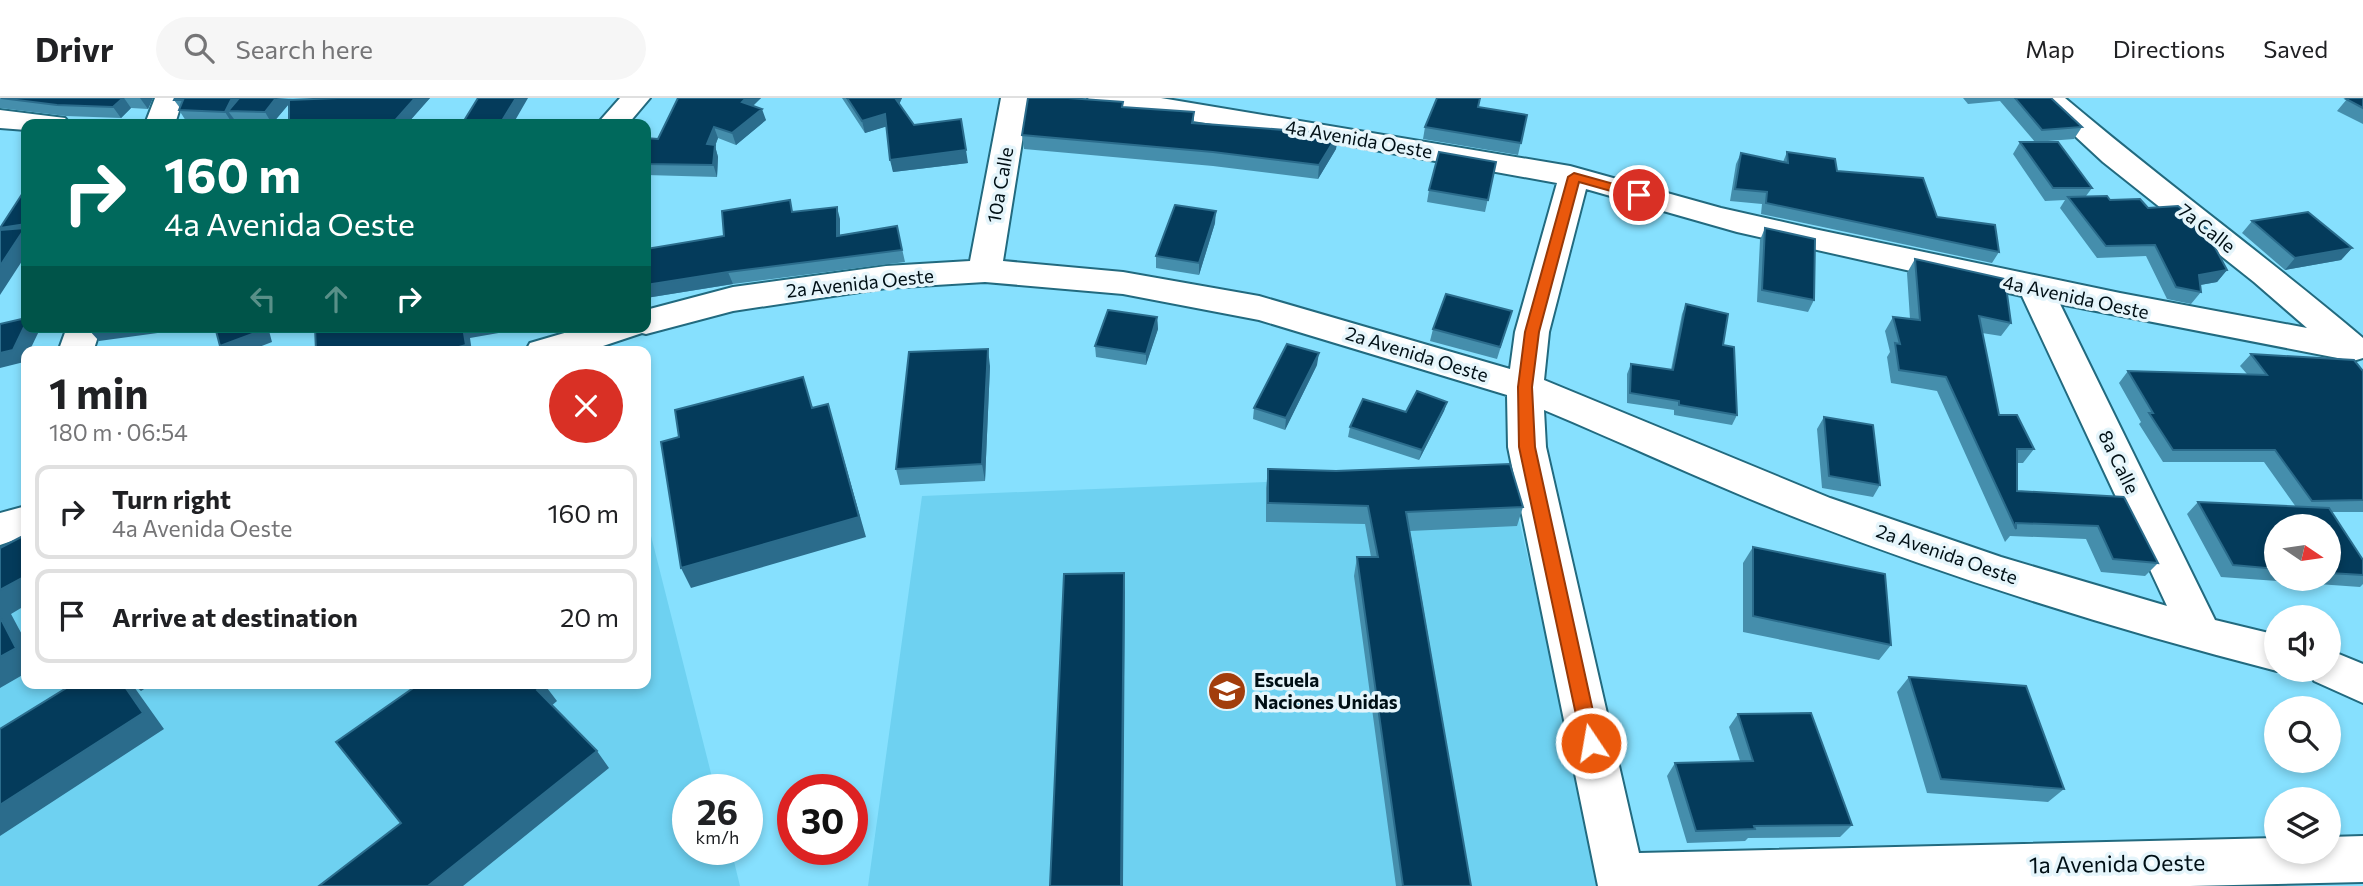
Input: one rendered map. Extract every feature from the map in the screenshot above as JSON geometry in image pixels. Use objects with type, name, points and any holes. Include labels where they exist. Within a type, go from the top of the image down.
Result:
[{"type":"street","points":[[162,119],[169,98]]},
{"type":"street","points":[[617,119],[636,98]]},
{"type":"street","name":"10a Calle","points":[[985,271],[1015,98]]},
{"type":"street","name":"4a Avenida Oeste","points":[[1102,98],[1325,133],[1574,177],[1713,216],[2036,290],[2358,355]]},
{"type":"street","name":"7a Calle","points":[[2048,98],[2114,155],[2266,274],[2358,355]]},
{"type":"street","points":[[0,119],[21,121]]},
{"type":"street","points":[[1574,177],[1532,332],[1525,387],[1527,447],[1621,881]]},
{"type":"street","name":"2a Avenida Oeste","points":[[651,321],[733,299],[886,277],[985,271],[1124,283],[1259,308],[1525,387],[1816,509],[2000,573],[2201,634],[2264,650]]},
{"type":"street","name":"8a Calle","points":[[2036,290],[2201,634]]},
{"type":"street","points":[[559,341],[598,333]]},
{"type":"street","points":[[0,529],[21,523]]},
{"type":"street","points":[[2341,674],[2363,684]]},
{"type":"street","name":"1a Avenida Oeste","points":[[1621,881],[2363,859]]},
{"type":"shaded area","name":"Escuela Naciones Unidas","points":[[1508,472],[1604,886],[868,886],[922,496]]},
{"type":"shaded area","points":[[651,536],[711,774],[672,774],[672,865],[735,865],[740,886],[0,886],[0,554],[21,548],[21,689],[651,689]]},
{"type":"building","points":[[1,98],[123,98],[113,107],[57,105]]},
{"type":"building","points":[[232,98],[225,112],[179,110],[183,100],[174,100]]},
{"type":"building","points":[[239,98],[276,98],[265,112],[228,111]]},
{"type":"building","points":[[415,98],[396,119],[289,119],[289,100]]},
{"type":"building","points":[[478,98],[516,98],[503,119],[465,119]]},
{"type":"building","points":[[678,98],[746,98],[742,102],[762,109],[732,133],[714,127],[707,144],[715,145],[713,165],[651,164],[651,138],[658,139]]},
{"type":"building","points":[[847,98],[895,98],[914,125],[961,119],[966,150],[890,160],[885,114],[862,121]]},
{"type":"building","points":[[1028,98],[1123,102],[1122,107],[1194,112],[1192,123],[1338,134],[1319,165],[1213,152],[1022,135]]},
{"type":"building","points":[[1437,98],[1480,98],[1478,107],[1527,115],[1521,143],[1425,127]]},
{"type":"building","points":[[2015,98],[2051,98],[2082,127],[2042,130]]},
{"type":"building","points":[[2363,98],[2363,108],[2346,99]]},
{"type":"building","points":[[2020,142],[2058,142],[2092,188],[2053,188]]},
{"type":"building","points":[[1439,152],[1496,162],[1488,200],[1429,190]]},
{"type":"building","points":[[1787,152],[1835,159],[1837,171],[1923,178],[1937,217],[1995,225],[1999,252],[1766,203],[1767,192],[1735,189],[1741,153],[1788,163]]},
{"type":"building","points":[[21,196],[21,225],[0,228]]},
{"type":"building","points":[[2107,196],[2110,200],[2140,199],[2148,208],[2178,206],[2220,239],[2211,240],[2227,270],[2199,275],[2201,292],[2176,287],[2155,245],[2106,246],[2068,197]]},
{"type":"building","points":[[790,200],[792,212],[837,207],[837,236],[897,226],[902,250],[651,284],[651,248],[724,236],[722,211]]},
{"type":"building","points":[[1175,205],[1216,211],[1199,263],[1156,256]]},
{"type":"building","points":[[2308,212],[2352,248],[2295,258],[2252,221]]},
{"type":"building","points":[[21,228],[21,234],[0,266],[0,230]]},
{"type":"building","points":[[1765,228],[1815,239],[1814,300],[1762,290]]},
{"type":"building","points":[[1915,259],[2005,279],[2011,323],[1979,316],[1999,415],[2017,415],[2034,449],[2017,449],[2017,491],[2124,497],[2158,563],[2113,559],[2098,526],[2016,523],[2016,529],[1946,377],[1899,370],[1895,343],[1900,344],[1893,317],[1920,320]]},
{"type":"building","points":[[1446,294],[1512,311],[1500,347],[1433,329]]},
{"type":"building","points":[[1686,304],[1728,314],[1723,345],[1734,347],[1737,415],[1630,393],[1631,364],[1673,370]]},
{"type":"building","points":[[1108,310],[1157,317],[1146,354],[1095,346]]},
{"type":"building","points":[[21,319],[21,333],[13,350],[0,353],[0,324]]},
{"type":"building","points":[[217,333],[255,333],[220,346]]},
{"type":"building","points":[[315,333],[464,333],[466,345],[462,346],[316,346]]},
{"type":"building","points":[[1287,344],[1319,353],[1286,418],[1254,408]]},
{"type":"building","points":[[988,349],[982,464],[896,469],[909,352]]},
{"type":"building","points":[[2251,354],[2354,360],[2363,371],[2363,500],[2312,501],[2275,450],[2173,450],[2149,413],[2153,413],[2128,371],[2267,375]]},
{"type":"building","points":[[803,377],[812,408],[828,404],[859,517],[681,568],[661,442],[679,437],[675,410]]},
{"type":"building","points":[[1417,391],[1447,402],[1422,450],[1350,427],[1363,399],[1406,412]]},
{"type":"building","points":[[1824,417],[1873,425],[1880,485],[1829,476]]},
{"type":"building","points":[[1510,464],[1523,507],[1406,512],[1471,886],[1403,886],[1357,557],[1378,557],[1368,506],[1268,503],[1268,469],[1336,471]]},
{"type":"building","points":[[2198,502],[2329,508],[2333,514],[2264,514],[2264,568],[2233,565]]},
{"type":"building","points":[[2342,528],[2363,560],[2363,575],[2342,574]]},
{"type":"building","points":[[21,537],[21,579],[0,590],[0,548]]},
{"type":"building","points":[[1753,547],[1885,574],[1891,645],[1753,616]]},
{"type":"building","points":[[1124,573],[1121,886],[1050,886],[1064,574]]},
{"type":"building","points":[[0,617],[16,648],[0,657]]},
{"type":"building","points":[[1909,677],[2026,686],[2064,789],[1941,779]]},
{"type":"building","points":[[65,689],[126,689],[143,713],[0,805],[0,729]]},
{"type":"building","points":[[412,689],[538,689],[597,751],[428,886],[319,886],[401,823],[336,742]]},
{"type":"building","points":[[1811,713],[1852,825],[1754,826],[1755,829],[1696,831],[1675,763],[1753,761],[1738,714]]},
{"type":"place","name":"Escuela Naciones Unidas","points":[[1227,691]]},
{"type":"route","points":[[1591,743],[1527,447],[1525,387],[1532,332],[1574,177],[1639,195]]}]
